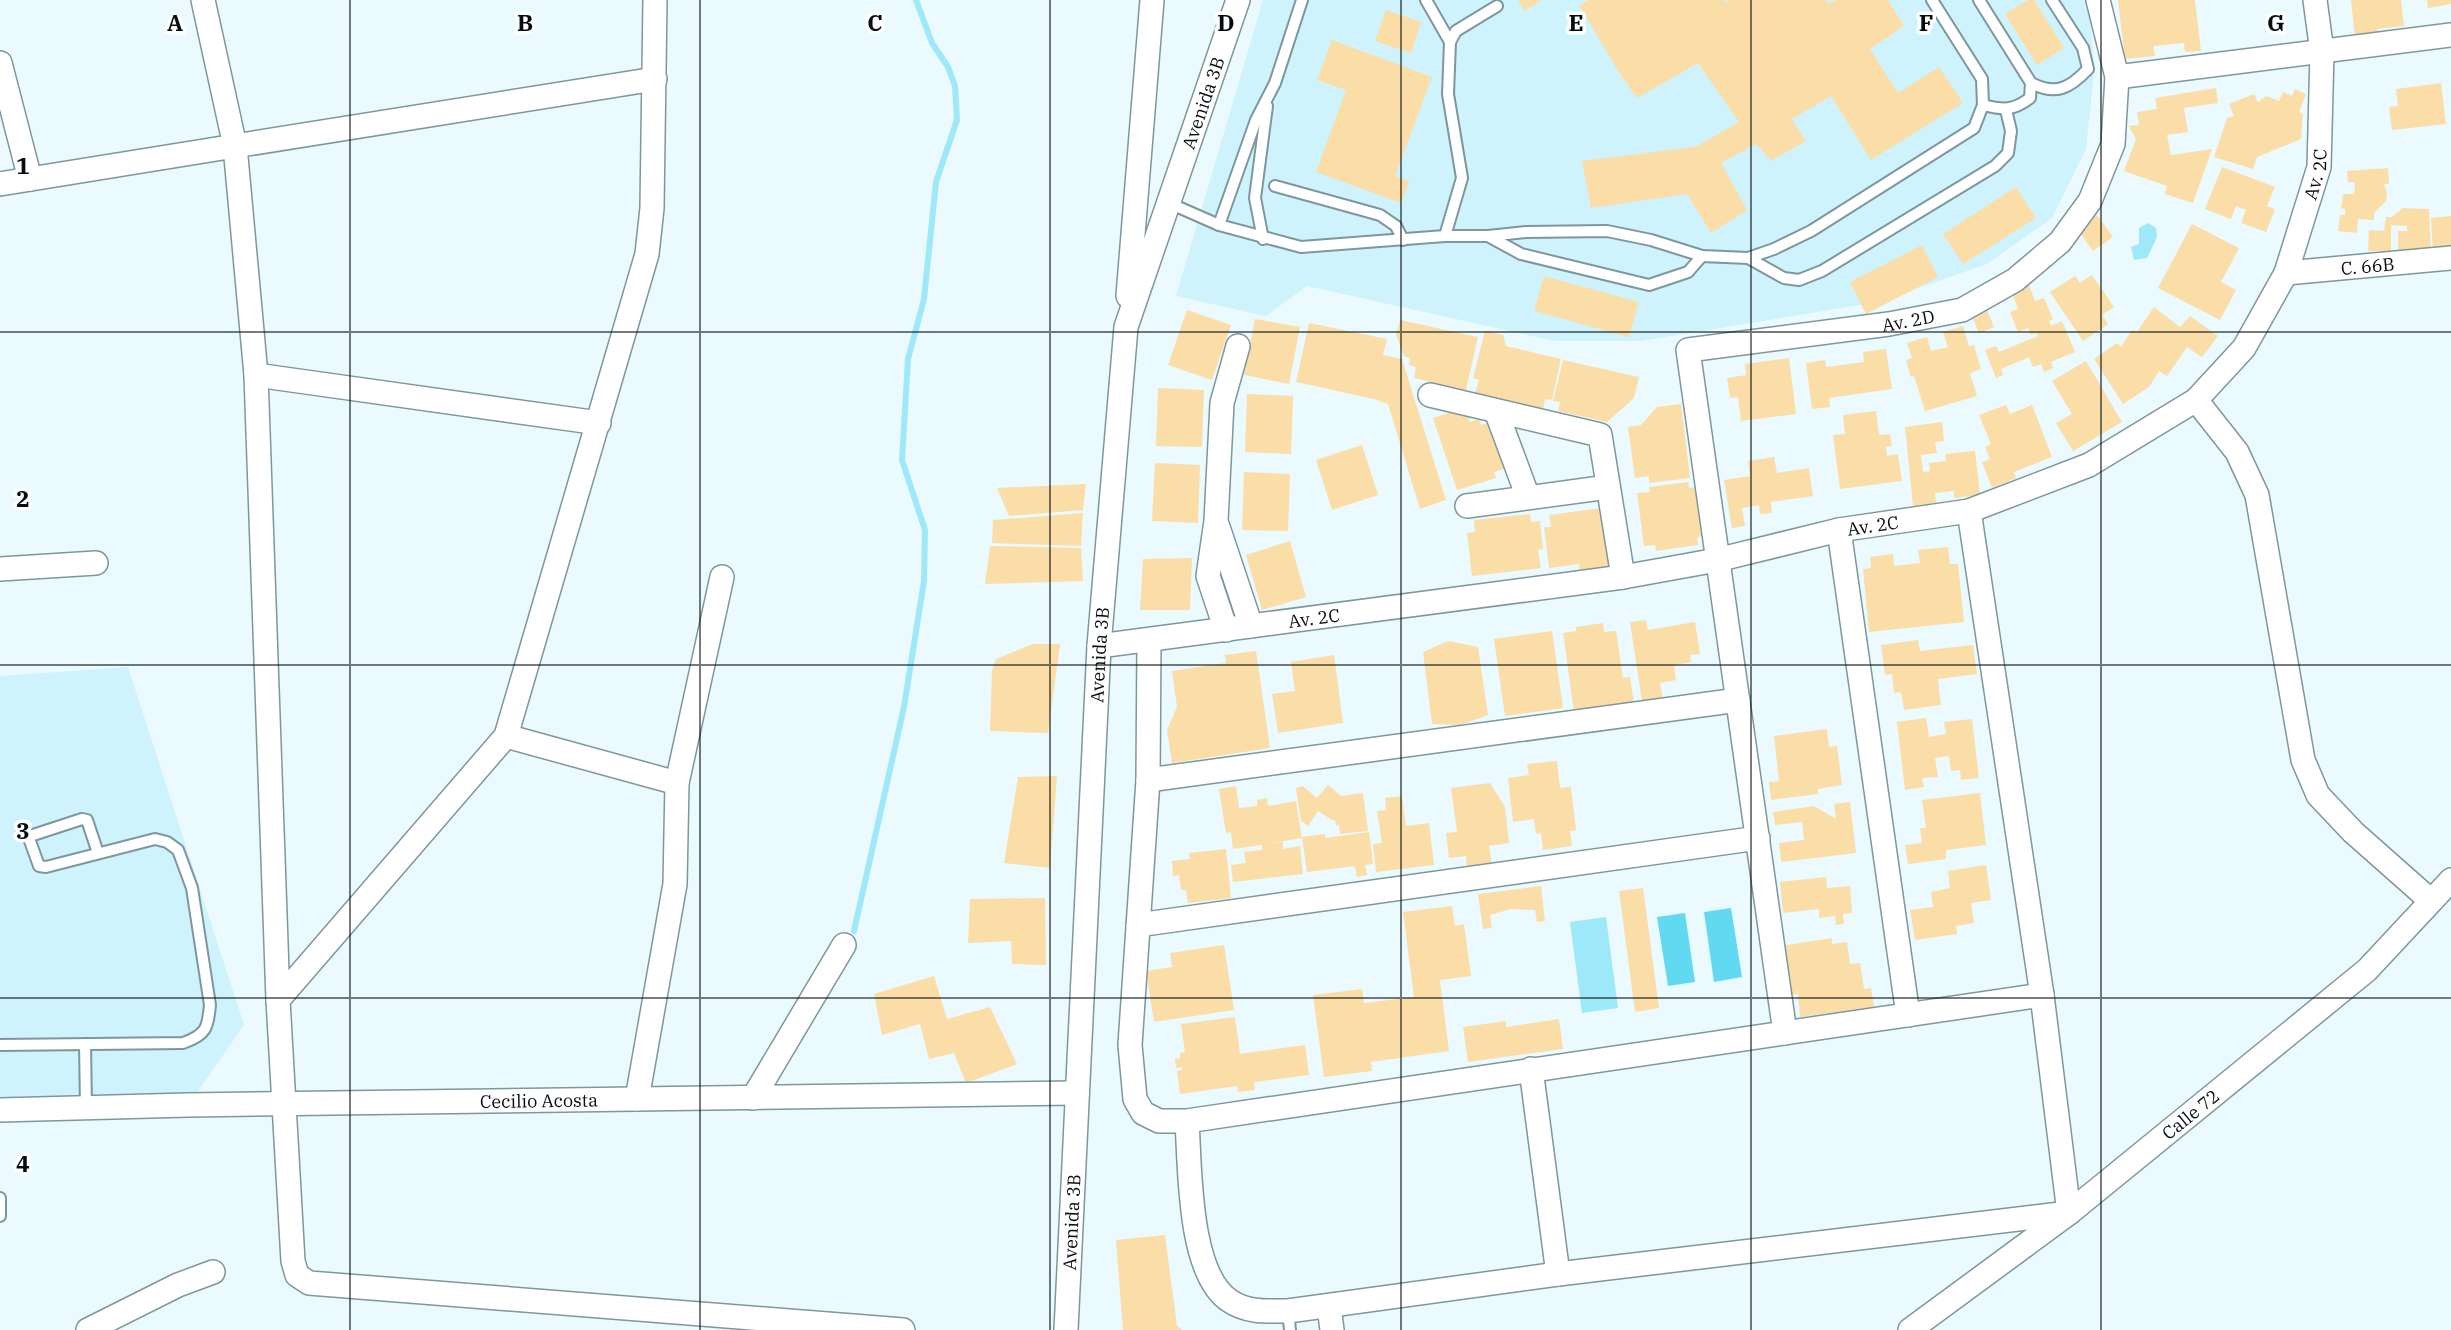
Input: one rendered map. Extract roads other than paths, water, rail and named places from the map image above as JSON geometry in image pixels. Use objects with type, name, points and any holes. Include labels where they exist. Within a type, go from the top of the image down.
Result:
[{"type":"street","points":[[204,0],[234,146],[256,375],[278,1000],[293,1261],[297,1275],[309,1283],[702,1323],[903,1330]]},
{"type":"street","points":[[278,1000],[506,736],[647,254],[652,208],[655,0]]},
{"type":"street","points":[[1126,327],[1152,0]]},
{"type":"street","name":"Avenida 3B","points":[[1066,1330],[1099,646],[1126,327],[1238,0]]},
{"type":"street","name":"Av. 2D","points":[[1717,560],[1688,350],[1889,324],[1962,310],[2015,280],[2060,242],[2090,201],[2113,144],[2117,77],[2098,0]]},
{"type":"street","name":"Av. 2C","points":[[1099,646],[1623,577],[1717,560],[1839,530],[1969,510],[2089,465],[2196,400],[2244,348],[2286,273],[2319,167],[2322,52],[2315,0]]},
{"type":"street","points":[[2117,77],[2451,34]]},
{"type":"street","points":[[0,63],[30,179]]},
{"type":"street","points":[[0,184],[655,79]]},
{"type":"street","name":"C. 66B","points":[[2286,273],[2451,258]]},
{"type":"street","points":[[1226,629],[1208,576],[1216,521],[1222,403],[1238,346]]},
{"type":"street","points":[[256,375],[599,423]]},
{"type":"street","points":[[1430,395],[1600,435],[1623,577]]},
{"type":"street","points":[[2196,400],[2237,452],[2257,495],[2303,760],[2318,795],[2353,832],[2431,901]]},
{"type":"street","points":[[1496,411],[1528,498]]},
{"type":"street","points":[[1466,506],[1608,487]]},
{"type":"street","points":[[1187,1121],[1193,1216],[1199,1249],[1211,1281],[1229,1301],[1289,1320],[1329,1306],[1558,1274],[2069,1213],[2042,995],[1969,510]]},
{"type":"street","points":[[1216,521],[1251,626]]},
{"type":"street","points":[[1839,530],[1908,1015]]},
{"type":"street","points":[[1717,560],[1785,1033]]},
{"type":"street","points":[[0,569],[96,563]]},
{"type":"street","points":[[637,1099],[675,884],[677,783],[722,578]]},
{"type":"street","points":[[1149,641],[1148,780],[1130,1045],[1135,1099],[1143,1113],[1158,1121],[1187,1121],[2042,995]]},
{"type":"street","points":[[1148,780],[1738,700]]},
{"type":"street","points":[[506,736],[677,783]]},
{"type":"street","points":[[1138,925],[1758,838]]},
{"type":"street","name":"Calle 72","points":[[1910,1330],[2069,1213],[2367,970],[2451,880]]},
{"type":"street","points":[[753,1098],[844,945]]},
{"type":"street","points":[[1531,1069],[1558,1274]]},
{"type":"street","name":"Cecilio Acosta","points":[[0,1110],[285,1103],[1077,1093]]},
{"type":"street","points":[[88,1330],[177,1285],[213,1272]]},
{"type":"street","points":[[1329,1306],[1332,1330]]},
{"type":"lane","points":[[1219,225],[1244,149],[1275,83],[1302,0]]},
{"type":"lane","points":[[1426,0],[1450,42]]},
{"type":"lane","points":[[1169,203],[1219,225],[1263,239],[1301,247],[1445,236],[1607,231],[1651,240],[1702,256],[1748,258],[1811,231],[1974,128],[1983,105],[1982,79],[1932,0]]},
{"type":"lane","points":[[1979,0],[2031,83],[2043,89],[2056,90],[2075,83],[2088,69],[2083,48],[2052,0]]},
{"type":"lane","points":[[1445,236],[1462,178],[1448,94],[1450,42],[1456,32],[1497,6]]},
{"type":"lane","points":[[1983,105],[2006,110],[2019,107],[2031,98],[2031,83]]},
{"type":"lane","points":[[1263,239],[1255,198],[1268,96]]},
{"type":"lane","points":[[1748,258],[1784,278],[1799,280],[1822,271],[1995,166],[2008,153],[2011,131],[2006,110]]},
{"type":"lane","points":[[1275,186],[1380,215],[1396,226],[1403,240]]},
{"type":"lane","points":[[1488,236],[1521,254],[1649,285],[1688,272],[1702,256]]},
{"type":"lane","points":[[0,1045],[183,1043],[199,1037],[208,1024],[210,1005],[192,888],[178,850],[167,842],[155,839],[46,867],[39,866],[30,836],[82,819],[87,820],[98,853]]},
{"type":"lane","points":[[85,1044],[86,1107]]},
{"type":"lane","points":[[0,1198],[0,1216]]},
{"type":"waterway","points":[[854,931],[904,707],[924,581],[925,530],[902,460],[908,359],[924,299],[936,182],[957,120],[955,86],[948,67],[932,43],[916,0]]}]
